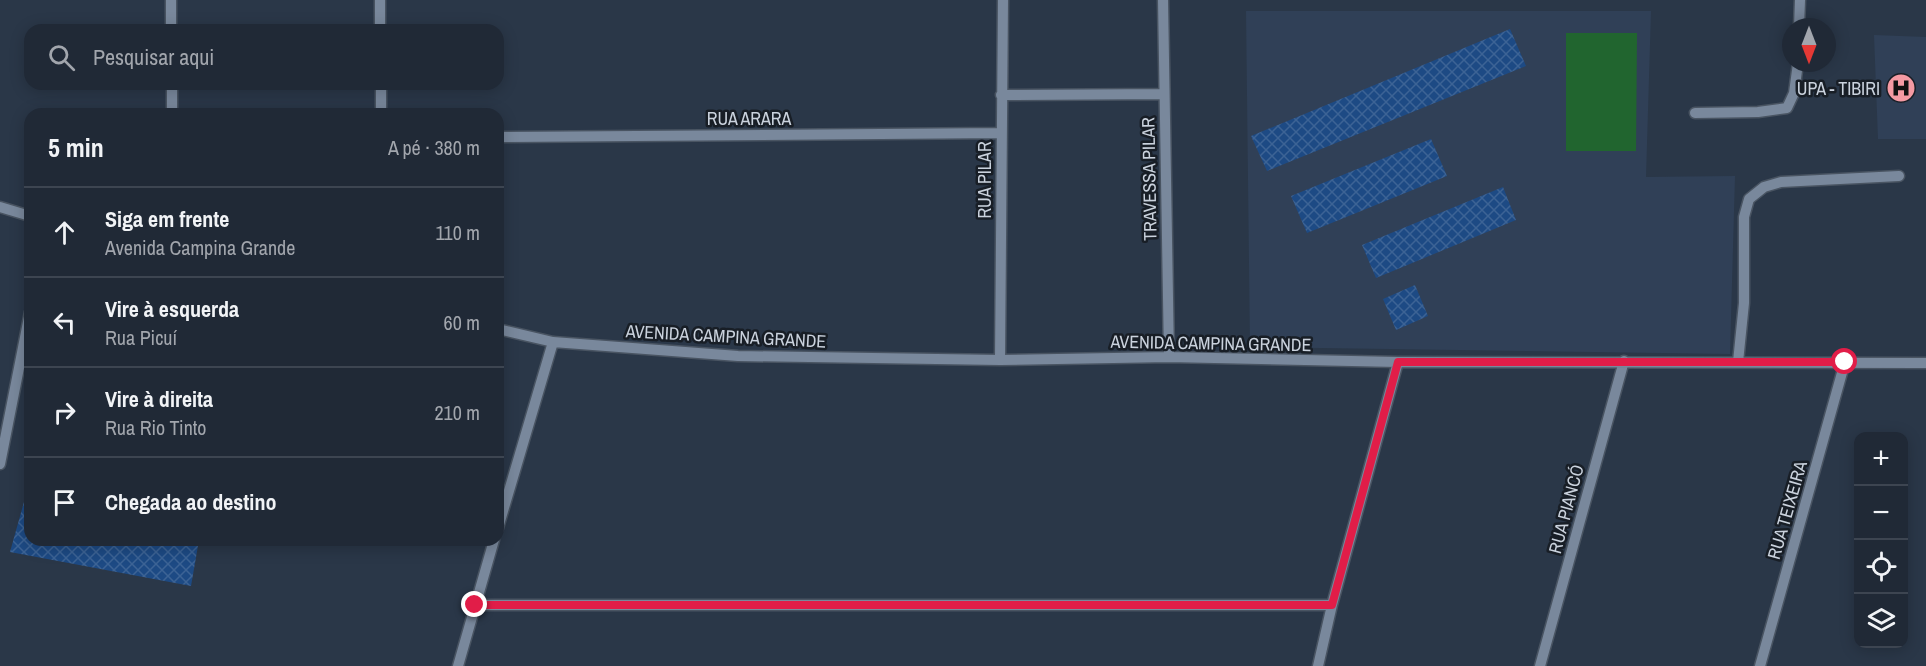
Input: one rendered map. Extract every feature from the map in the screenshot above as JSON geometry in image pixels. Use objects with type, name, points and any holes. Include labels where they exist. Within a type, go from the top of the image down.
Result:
[{"type":"street","points":[[171,0],[171,24]]},
{"type":"street","points":[[380,0],[380,24]]},
{"type":"street","name":"RUA PILAR","points":[[1000,360],[1000,133],[1003,0]]},
{"type":"street","name":"TRAVESSA PILAR","points":[[1163,0],[1169,357]]},
{"type":"street","points":[[1799,18],[1800,0]]},
{"type":"street","points":[[1695,114],[1758,112],[1787,108],[1794,93],[1797,72]]},
{"type":"street","points":[[172,90],[172,108]]},
{"type":"street","points":[[381,90],[381,108]]},
{"type":"street","points":[[1001,95],[1164,94]]},
{"type":"street","name":"RUA ARARA","points":[[504,137],[1000,133]]},
{"type":"street","points":[[1738,362],[1744,303],[1744,216],[1749,199],[1764,187],[1781,182],[1899,176]]},
{"type":"street","points":[[0,207],[24,214]]},
{"type":"street","name":"AVENIDA CAMPINA GRANDE","points":[[504,330],[553,342],[738,356],[1000,360],[1169,357],[1398,362],[1926,363]]},
{"type":"street","points":[[0,464],[24,342]]},
{"type":"street","points":[[504,508],[553,342]]},
{"type":"street","name":"RUA PIANCÓ","points":[[1540,666],[1624,361]]},
{"type":"street","points":[[1318,666],[1332,605],[1398,362]]},
{"type":"street","name":"RUA TEIXEIRA","points":[[1760,666],[1845,362]]},
{"type":"street","points":[[458,666],[492,546]]},
{"type":"street","points":[[475,605],[1332,605]]},
{"type":"shaded area","points":[[1246,11],[1651,11],[1646,177],[1735,176],[1730,354],[1250,347]]},
{"type":"shaded area","name":"UPA - TIBIRI","points":[[1874,35],[1926,37],[1926,139],[1878,139]]},
{"type":"green space","points":[[1566,33],[1637,33],[1636,151],[1566,151]]},
{"type":"building","points":[[1510,29],[1526,66],[1267,171],[1251,136]]},
{"type":"building","points":[[1431,139],[1447,176],[1307,233],[1291,196]]},
{"type":"building","points":[[1503,187],[1516,220],[1376,278],[1362,245]]},
{"type":"building","points":[[1415,285],[1428,316],[1396,330],[1383,299]]},
{"type":"building","points":[[24,502],[24,546],[198,546],[191,586],[10,552]]},
{"type":"place","name":"UPA - TIBIRI","points":[[1901,88]]},
{"type":"route","points":[[475,605],[1332,605],[1398,362],[1845,362]]}]
